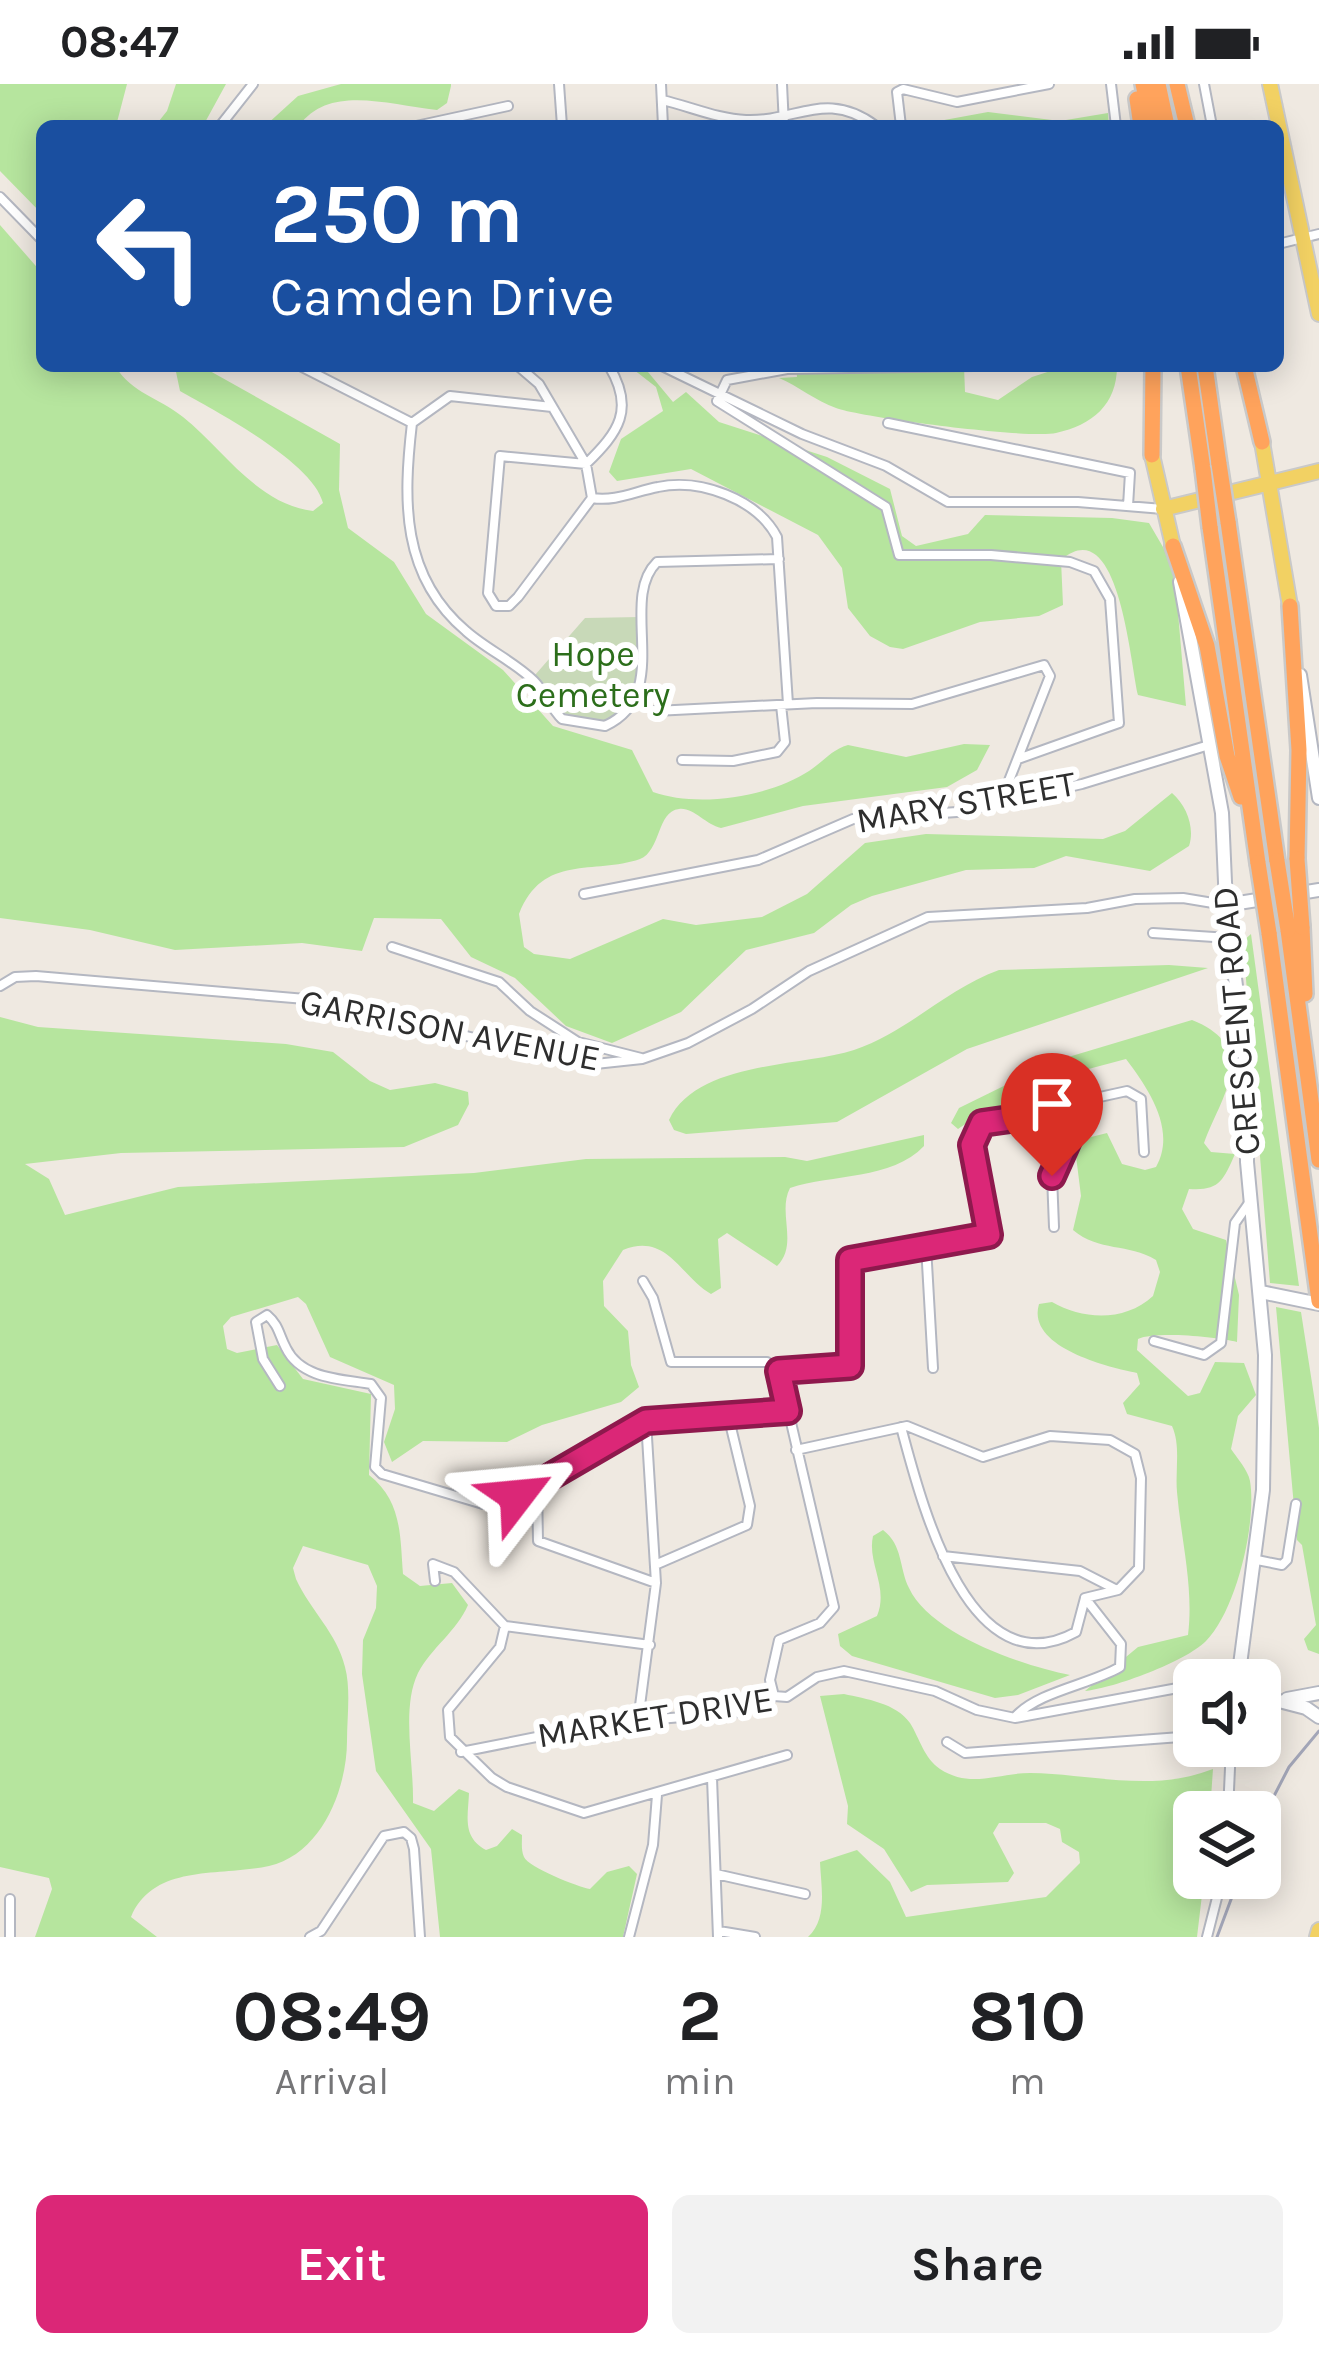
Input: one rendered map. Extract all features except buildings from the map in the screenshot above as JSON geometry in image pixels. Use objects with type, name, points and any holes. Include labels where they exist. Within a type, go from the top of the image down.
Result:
[{"type":"highway","points":[[1134,84],[1150,94]]},
{"type":"highway","points":[[1178,87],[1186,120]]},
{"type":"highway","points":[[1149,372],[1152,454]]},
{"type":"highway","points":[[1190,372],[1228,522],[1277,861],[1295,928]]},
{"type":"highway","points":[[1205,372],[1210,527],[1319,1299]]},
{"type":"highway","points":[[1249,372],[1262,442]]},
{"type":"highway","points":[[1173,546],[1207,646],[1227,756],[1254,835]]},
{"type":"highway","points":[[1290,606],[1299,750],[1295,928],[1319,1160]]},
{"type":"main road","points":[[1270,84],[1277,120]]},
{"type":"main road","points":[[1284,154],[1319,314]]},
{"type":"main road","points":[[1262,442],[1290,606]]},
{"type":"main road","name":"CRESCENT ROAD","points":[[1152,454],[1173,546]]},
{"type":"main road","points":[[1163,509],[1319,471]]},
{"type":"street","points":[[225,120],[253,84]]},
{"type":"street","points":[[560,84],[562,120]]},
{"type":"street","points":[[661,84],[663,120]]},
{"type":"street","points":[[782,84],[784,120]]},
{"type":"street","points":[[900,120],[898,92],[903,89],[937,101],[957,102],[1049,84]]},
{"type":"street","points":[[1111,84],[1115,120]]},
{"type":"street","points":[[1204,84],[1211,120]]},
{"type":"street","points":[[662,100],[747,120],[842,109],[864,120]]},
{"type":"street","points":[[444,120],[508,106]]},
{"type":"street","points":[[0,196],[36,234]]},
{"type":"street","points":[[1284,242],[1319,234]]},
{"type":"street","points":[[312,372],[412,423]]},
{"type":"street","points":[[525,372],[539,384],[586,464],[592,499],[509,606],[496,606],[488,593],[500,456],[586,464],[608,443],[623,409],[623,393],[613,372]]},
{"type":"street","points":[[674,372],[886,466],[948,502],[1163,509]]},
{"type":"street","points":[[717,394],[727,380],[771,372]]},
{"type":"street","points":[[717,394],[728,411],[886,507],[899,555],[991,554],[1070,562],[1094,571],[1110,599],[1119,723],[1018,759]]},
{"type":"street","points":[[412,423],[450,396],[553,407]]},
{"type":"street","points":[[412,423],[407,514],[413,560],[437,603],[463,629],[534,681],[562,719],[605,726],[627,707],[644,663],[642,587],[658,562],[779,559]]},
{"type":"street","points":[[888,423],[1130,473],[1128,506]]},
{"type":"street","points":[[592,499],[608,500],[674,484],[717,492],[764,519],[777,537],[785,742],[777,752],[733,760],[682,760]]},
{"type":"street","name":"CRESCENT ROAD","points":[[1173,546],[1222,814],[1226,905],[1243,1021],[1252,1201],[1262,1292],[1266,1428],[1257,1559],[1241,1659]]},
{"type":"street","points":[[1290,606],[1319,798]]},
{"type":"street","points":[[655,711],[911,704],[1043,665],[1050,676],[1000,802]]},
{"type":"street","points":[[1304,699],[1319,696]]},
{"type":"street","name":"MARY STREET","points":[[584,894],[758,860],[853,819],[957,812],[1082,784],[1209,745]]},
{"type":"street","points":[[1226,905],[1319,890]]},
{"type":"street","name":"GARRISON AVENUE","points":[[0,986],[15,977],[36,976],[316,1000],[586,1065],[642,1059],[688,1042],[752,1009],[809,971],[928,916],[1087,908],[1135,898],[1184,898],[1226,905]]},
{"type":"street","points":[[1153,933],[1230,938]]},
{"type":"street","points":[[392,946],[499,982],[530,1011],[578,1042],[642,1059]]},
{"type":"street","points":[[779,1371],[850,1366],[850,1260],[989,1235],[972,1145],[976,1128],[994,1118],[1024,1117],[1127,1091],[1141,1099],[1144,1152]]},
{"type":"street","points":[[1054,1227],[1052,1176],[1078,1118],[1070,1102]]},
{"type":"street","points":[[1154,1341],[1204,1355],[1221,1343],[1235,1223],[1252,1201]]},
{"type":"street","points":[[926,1246],[933,1368]]},
{"type":"street","points":[[643,1281],[653,1298],[671,1362],[767,1362],[779,1371],[834,1606],[820,1623],[779,1640],[770,1680],[774,1696]]},
{"type":"street","points":[[1262,1292],[1319,1299]]},
{"type":"street","points":[[280,1386],[263,1359],[256,1322],[268,1315],[277,1323],[288,1354],[302,1369],[371,1384],[382,1398],[375,1467],[382,1474],[484,1504],[537,1486],[646,1421],[788,1411]]},
{"type":"street","points":[[656,1565],[735,1533],[751,1515],[728,1415]]},
{"type":"street","points":[[638,1721],[656,1583],[646,1421]]},
{"type":"street","points":[[796,1450],[901,1426],[921,1428],[983,1456],[1050,1436],[1122,1444],[1135,1454],[1141,1478],[1139,1568],[1118,1590],[1085,1598]]},
{"type":"street","points":[[901,1426],[944,1556],[974,1612],[1015,1638],[1052,1640],[1076,1632],[1085,1598]]},
{"type":"street","points":[[537,1486],[538,1541],[656,1583]]},
{"type":"street","points":[[1257,1559],[1282,1565],[1287,1560],[1296,1504]]},
{"type":"street","points":[[944,1556],[1080,1570],[1118,1590]]},
{"type":"street","points":[[435,1581],[433,1564],[454,1572],[506,1625],[650,1645]]},
{"type":"street","points":[[1015,1718],[1030,1705],[1120,1667],[1121,1644],[1085,1598]]},
{"type":"street","points":[[506,1625],[500,1647],[448,1710],[450,1737],[460,1752],[506,1787],[595,1813],[787,1755]]},
{"type":"street","name":"MARKET DRIVE","points":[[460,1752],[638,1721],[739,1712],[774,1696],[787,1697],[818,1677],[844,1671],[935,1691],[977,1710],[1015,1718],[1173,1689]]},
{"type":"street","points":[[1281,1700],[1319,1693]]},
{"type":"street","points":[[1281,1700],[1312,1705],[1319,1717]]},
{"type":"street","points":[[946,1742],[965,1753],[1173,1738]]},
{"type":"street","points":[[712,1778],[719,1934],[755,1937]]},
{"type":"street","points":[[629,1937],[653,1845],[658,1795]]},
{"type":"street","points":[[310,1937],[321,1931],[384,1836],[404,1832],[415,1849],[420,1932],[410,1937]]},
{"type":"street","points":[[716,1874],[805,1894]]},
{"type":"street","points":[[10,1899],[10,1937]]},
{"type":"street","points":[[1207,1937],[1217,1899]]},
{"type":"green space","points":[[0,84],[127,84],[118,120],[36,120],[36,208],[0,171]]},
{"type":"green space","points":[[176,84],[226,84],[206,120],[160,120]]},
{"type":"green space","points":[[341,84],[451,84],[447,103],[437,110],[343,101],[326,105],[305,120],[272,120],[298,96]]},
{"type":"green space","points":[[988,112],[1052,120],[944,120]]},
{"type":"green space","points":[[1108,113],[1109,120],[1066,120]]},
{"type":"green space","points":[[0,225],[36,266],[36,372],[120,372],[183,417],[258,487],[313,511],[323,503],[302,471],[239,425],[180,391],[176,372],[212,372],[340,444],[339,490],[348,528],[394,562],[426,614],[503,670],[553,726],[632,750],[653,792],[691,799],[754,793],[793,780],[848,745],[906,757],[964,744],[990,745],[977,770],[947,787],[803,806],[721,828],[689,811],[672,811],[647,855],[556,874],[529,895],[519,914],[524,947],[534,954],[570,959],[663,919],[696,925],[762,917],[807,894],[865,843],[926,834],[1103,839],[1125,831],[1172,793],[1182,804],[1191,832],[1189,846],[1150,871],[1066,856],[1034,868],[966,870],[872,896],[851,905],[814,933],[746,950],[681,1012],[612,1043],[566,1026],[515,978],[471,957],[441,919],[374,918],[362,951],[302,943],[175,950],[90,930],[0,918]]},
{"type":"green space","points":[[637,372],[648,372],[673,402],[686,392],[719,422],[827,457],[890,489],[902,536],[916,546],[968,534],[985,515],[1149,523],[1174,566],[1186,706],[1138,695],[1109,572],[1096,555],[1081,550],[1061,560],[1063,605],[1039,616],[980,622],[903,649],[870,636],[848,608],[842,568],[818,535],[691,469],[617,481],[609,472],[621,439],[663,411],[656,387]]},
{"type":"green space","points":[[797,372],[964,372],[965,392],[998,400],[1047,372],[1117,372],[1113,392],[1091,419],[1040,434],[946,426],[836,408],[779,378],[797,377]]},
{"type":"green space","name":"Hope Cemetery","points":[[640,617],[639,661],[626,706],[603,722],[564,716],[535,675],[585,618]]},
{"type":"green space","points":[[1251,934],[1299,1286],[1270,1283],[1243,941]]},
{"type":"green space","points":[[1208,968],[967,1049],[837,1122],[686,1134],[674,1130],[669,1120],[683,1101],[726,1076],[854,1050],[999,970]]},
{"type":"green space","points":[[0,1017],[38,1027],[286,1044],[333,1052],[370,1081],[390,1090],[435,1083],[468,1092],[469,1104],[458,1125],[404,1147],[121,1153],[25,1164],[49,1179],[65,1215],[178,1187],[474,1173],[586,1159],[785,1157],[807,1161],[924,1135],[924,1146],[895,1165],[790,1188],[786,1248],[777,1266],[727,1233],[718,1239],[721,1288],[711,1294],[662,1251],[638,1246],[623,1250],[603,1281],[604,1306],[628,1331],[631,1365],[639,1387],[621,1402],[542,1425],[507,1442],[423,1441],[392,1462],[384,1442],[395,1409],[394,1385],[330,1357],[306,1304],[298,1297],[231,1317],[223,1326],[227,1349],[237,1353],[277,1345],[303,1379],[371,1394],[369,1475],[393,1507],[403,1574],[420,1586],[452,1583],[468,1605],[423,1664],[413,1687],[409,1719],[413,1803],[434,1811],[459,1789],[469,1793],[468,1826],[478,1845],[486,1850],[497,1846],[512,1829],[522,1835],[527,1861],[590,1889],[607,1872],[629,1866],[637,1874],[623,1937],[440,1937],[431,1849],[376,1771],[362,1674],[363,1640],[376,1608],[377,1586],[368,1565],[303,1546],[293,1568],[296,1579],[336,1643],[348,1685],[342,1779],[317,1834],[288,1859],[269,1866],[190,1875],[155,1888],[131,1917],[157,1937],[35,1937],[52,1889],[49,1878],[0,1867]]},
{"type":"green space","points":[[1192,1020],[1226,1045],[1230,1075],[1204,1143],[1211,1152],[1235,1154],[1219,1182],[1189,1189],[1182,1209],[1193,1229],[1226,1240],[1239,1295],[1237,1342],[1158,1335],[1138,1339],[1137,1350],[1188,1396],[1200,1393],[1215,1362],[1244,1363],[1256,1395],[1238,1416],[1231,1449],[1250,1481],[1250,1520],[1242,1566],[1217,1627],[1182,1657],[1148,1673],[1085,1691],[1138,1647],[1188,1635],[1189,1599],[1172,1426],[1127,1414],[1123,1403],[1140,1384],[1137,1373],[1072,1352],[1056,1343],[1038,1319],[1039,1304],[1052,1302],[1104,1316],[1130,1310],[1153,1296],[1160,1272],[1156,1260],[1093,1242],[1073,1230],[1081,1196],[1075,1148],[1083,1139],[1107,1133],[1122,1164],[1145,1170],[1156,1167],[1162,1153],[1162,1124],[1151,1096],[1126,1059],[1081,1071],[1030,1109],[986,1110],[958,1129],[951,1123],[959,1108],[1055,1061]]},
{"type":"green space","points":[[1276,1307],[1301,1312],[1319,1428],[1319,1654],[1308,1650],[1304,1639],[1316,1625],[1302,1545],[1297,1540]]},
{"type":"green space","points":[[883,1530],[897,1550],[909,1588],[936,1620],[1004,1656],[1070,1675],[1018,1695],[995,1698],[852,1656],[840,1646],[838,1634],[877,1616],[881,1595],[872,1546],[873,1536]]},
{"type":"green space","points":[[844,1694],[897,1711],[910,1723],[935,1765],[962,1778],[1030,1773],[1145,1781],[1213,1769],[1211,1791],[1173,1791],[1173,1899],[1202,1899],[1197,1937],[808,1937],[821,1912],[820,1862],[857,1850],[890,1882],[906,1917],[1046,1897],[1080,1863],[1079,1852],[1062,1842],[1060,1829],[1046,1823],[999,1823],[993,1833],[1014,1873],[1008,1882],[927,1885],[911,1892],[884,1849],[847,1824],[848,1806],[820,1696]]},
{"type":"railway","points":[[1277,1791],[1289,1767],[1319,1731]]},
{"type":"railway","points":[[1217,1937],[1231,1899]]},
{"type":"route","points":[[517,1496],[646,1421],[788,1411],[779,1371],[850,1366],[854,1360],[850,1260],[989,1235],[972,1145],[982,1123],[1024,1117],[1070,1102],[1078,1118],[1052,1176]]}]
